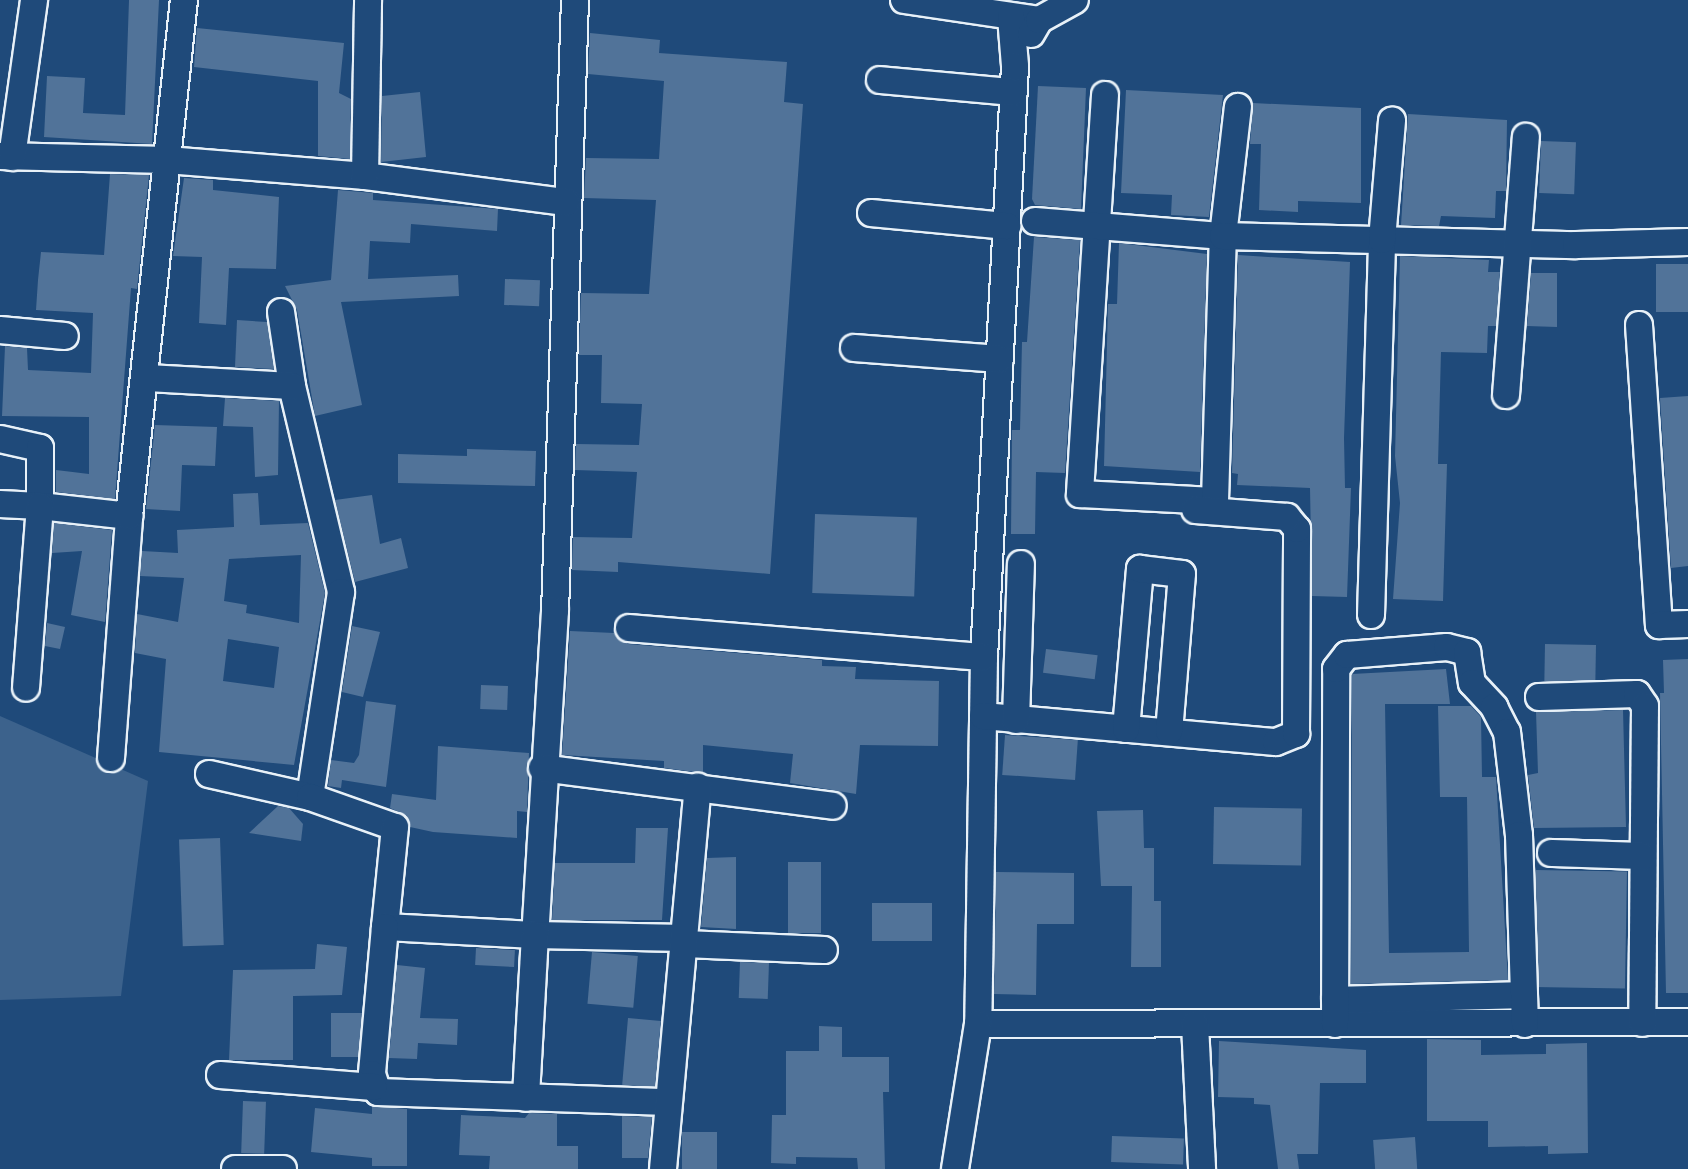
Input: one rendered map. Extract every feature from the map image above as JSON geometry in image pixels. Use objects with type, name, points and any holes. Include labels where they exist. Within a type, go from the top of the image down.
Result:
[{"type":"street","points":[[34,0],[6,156],[167,160],[365,176],[566,202]]},
{"type":"street","points":[[111,758],[129,516],[148,378],[184,0]]},
{"type":"street","points":[[365,176],[368,0]]},
{"type":"street","points":[[526,1098],[542,768],[555,611],[566,202],[575,0]]},
{"type":"street","points":[[904,0],[971,3],[1011,16],[1040,20]]},
{"type":"street","points":[[1014,66],[1040,20],[1075,0]]},
{"type":"street","points":[[955,1169],[978,1024],[984,657],[1013,92],[1011,16]]},
{"type":"street","points":[[880,80],[1013,92]]},
{"type":"street","points":[[1105,95],[1099,227],[1080,494],[1215,501],[1223,236],[1238,107]]},
{"type":"street","points":[[1371,615],[1382,240],[1392,120]]},
{"type":"street","points":[[1506,395],[1526,137]]},
{"type":"street","points":[[871,213],[1007,226]]},
{"type":"street","points":[[1035,221],[1223,236],[1518,244],[1688,242]]},
{"type":"street","points":[[281,312],[292,386],[341,592],[310,797]]},
{"type":"street","points":[[1639,325],[1659,625],[1688,624]]},
{"type":"street","points":[[0,330],[65,336]]},
{"type":"street","points":[[854,348],[1000,359]]},
{"type":"street","points":[[148,378],[292,386]]},
{"type":"street","points":[[0,439],[40,448],[40,506],[26,687]]},
{"type":"street","points":[[0,503],[129,516]]},
{"type":"street","points":[[984,716],[1276,742],[1296,734],[1297,529],[1287,517],[1134,505]]},
{"type":"street","points":[[1016,720],[1021,564]]},
{"type":"street","points":[[1126,729],[1140,569],[1182,574],[1169,731]]},
{"type":"street","points":[[629,628],[984,657]]},
{"type":"street","points":[[1335,1012],[1336,669],[1347,655],[1447,647],[1467,652],[1472,683],[1494,707],[1507,732],[1518,835],[1525,1024]]},
{"type":"street","points":[[1539,697],[1637,694],[1643,699],[1642,1023]]},
{"type":"street","points":[[542,768],[834,806]]},
{"type":"street","points":[[209,774],[310,797],[395,827],[374,1087]]},
{"type":"street","points":[[663,1169],[698,788]]},
{"type":"street","points":[[1551,853],[1643,856]]},
{"type":"street","points":[[385,927],[824,950]]},
{"type":"street","points":[[978,1024],[1195,1024],[1524,995]]},
{"type":"street","points":[[1335,1012],[1525,1024],[1688,1022]]},
{"type":"street","points":[[1195,1024],[1202,1169]]},
{"type":"street","points":[[220,1074],[374,1087],[389,1093],[668,1102]]},
{"type":"street","points":[[236,1169],[282,1169]]},
{"type":"shaded area","points":[[0,716],[148,781],[121,996],[0,1000]]},
{"type":"building","points":[[129,0],[159,0],[152,144],[44,137],[47,76],[85,78],[83,113],[125,115]]},
{"type":"building","points":[[197,28],[344,43],[339,93],[351,99],[350,159],[318,156],[318,81],[194,67]]},
{"type":"building","points":[[590,33],[660,40],[659,53],[787,62],[784,102],[803,104],[770,574],[618,562],[618,572],[572,570],[573,537],[632,538],[637,472],[575,470],[576,444],[639,445],[642,404],[601,403],[602,355],[579,355],[581,293],[649,294],[656,200],[584,198],[586,158],[659,159],[664,81],[588,74]]},
{"type":"building","points":[[1038,86],[1086,88],[1081,209],[1035,205],[1032,199]]},
{"type":"building","points":[[1126,90],[1223,95],[1209,217],[1171,215],[1172,195],[1121,193]]},
{"type":"building","points":[[420,92],[426,157],[381,162],[382,96]]},
{"type":"building","points":[[1253,103],[1361,108],[1361,203],[1298,201],[1298,212],[1259,210],[1261,144],[1250,144]]},
{"type":"building","points":[[1408,114],[1507,120],[1506,191],[1496,191],[1495,218],[1441,216],[1439,226],[1401,225]]},
{"type":"building","points":[[1541,141],[1576,142],[1574,194],[1539,193]]},
{"type":"building","points":[[110,174],[149,175],[137,289],[131,288],[115,499],[56,492],[56,470],[89,474],[89,417],[2,416],[5,346],[27,348],[28,370],[91,373],[93,313],[36,310],[38,280],[41,252],[104,255]]},
{"type":"building","points":[[184,178],[213,180],[213,190],[279,197],[276,269],[229,268],[226,325],[199,323],[202,257],[173,256]]},
{"type":"building","points":[[338,190],[373,193],[373,200],[498,209],[497,231],[411,224],[410,243],[370,241],[368,279],[458,275],[459,296],[341,302],[362,405],[315,416],[297,310],[285,286],[331,280]]},
{"type":"building","points":[[1034,237],[1080,240],[1065,473],[1036,472],[1035,534],[1011,534],[1012,430],[1020,430],[1022,342],[1027,342]]},
{"type":"building","points":[[1119,243],[1207,254],[1200,472],[1104,466],[1108,304],[1117,304]]},
{"type":"building","points":[[1238,255],[1350,262],[1344,438],[1345,488],[1351,488],[1347,597],[1312,596],[1310,488],[1237,485],[1238,474],[1232,473]]},
{"type":"building","points":[[1400,256],[1489,260],[1488,272],[1500,272],[1496,326],[1488,326],[1487,353],[1441,352],[1438,464],[1447,464],[1443,601],[1393,599],[1400,503],[1395,456]]},
{"type":"building","points":[[1656,264],[1688,264],[1688,312],[1656,312]]},
{"type":"building","points":[[1531,273],[1557,273],[1557,327],[1527,326]]},
{"type":"building","points":[[505,279],[540,280],[539,306],[504,305]]},
{"type":"building","points":[[237,320],[267,322],[274,369],[235,367]]},
{"type":"building","points":[[1688,396],[1688,566],[1671,568],[1660,398]]},
{"type":"building","points":[[225,398],[279,401],[278,475],[255,477],[253,427],[223,426]]},
{"type":"building","points":[[155,425],[217,427],[215,466],[182,465],[180,511],[146,509]]},
{"type":"building","points":[[467,449],[536,451],[535,486],[398,483],[398,454],[467,456]]},
{"type":"building","points":[[258,493],[260,525],[308,523],[325,593],[294,765],[159,752],[166,659],[135,653],[137,614],[178,622],[184,578],[140,576],[142,551],[178,553],[177,530],[234,527],[233,494]],"holes":[[[301,555],[299,623],[246,613],[247,605],[224,601],[229,559]],[[228,639],[279,647],[274,688],[223,681]]]},
{"type":"building","points":[[372,495],[380,544],[401,538],[408,568],[355,582],[335,500]]},
{"type":"building","points":[[815,514],[917,518],[914,597],[812,593]]},
{"type":"building","points":[[54,523],[112,530],[105,622],[71,615],[82,551],[52,553]]},
{"type":"building","points":[[47,623],[65,627],[60,649],[45,646]]},
{"type":"building","points":[[352,626],[380,632],[363,697],[342,692]]},
{"type":"building","points":[[570,631],[614,633],[628,644],[822,660],[822,666],[856,667],[855,679],[939,681],[938,746],[860,745],[856,794],[790,783],[793,754],[703,745],[703,773],[664,768],[664,761],[562,755]]},
{"type":"building","points":[[1545,644],[1596,645],[1595,682],[1544,681]]},
{"type":"building","points":[[1046,649],[1098,655],[1095,679],[1043,673]]},
{"type":"building","points":[[1688,659],[1688,993],[1666,993],[1660,693],[1664,693],[1663,660]]},
{"type":"building","points":[[1446,669],[1450,704],[1385,704],[1389,953],[1469,952],[1467,797],[1440,797],[1438,706],[1471,706],[1481,717],[1482,777],[1496,777],[1508,980],[1351,984],[1352,674]]},
{"type":"building","points":[[481,685],[508,686],[507,710],[480,709]]},
{"type":"building","points":[[366,701],[396,705],[386,787],[342,780],[341,788],[328,786],[331,760],[354,763],[359,755]]},
{"type":"building","points":[[1623,710],[1626,827],[1534,828],[1528,775],[1538,773],[1536,712]]},
{"type":"building","points":[[1005,735],[1078,740],[1075,780],[1002,775]]},
{"type":"building","points":[[438,746],[529,753],[527,812],[517,811],[517,838],[433,832],[410,827],[406,815],[390,808],[392,794],[436,800]]},
{"type":"building","points":[[278,806],[289,808],[303,824],[301,841],[249,833]]},
{"type":"building","points":[[1214,807],[1302,809],[1301,866],[1213,864]]},
{"type":"building","points":[[1143,810],[1144,848],[1154,848],[1154,901],[1161,901],[1161,967],[1131,967],[1132,886],[1101,886],[1097,811]]},
{"type":"building","points":[[636,828],[668,828],[662,920],[552,920],[555,863],[635,863]]},
{"type":"building","points":[[220,838],[224,945],[183,946],[179,839]]},
{"type":"building","points":[[736,857],[736,929],[701,927],[707,858]]},
{"type":"building","points":[[788,862],[821,862],[821,933],[788,933]]},
{"type":"building","points":[[1536,870],[1627,872],[1625,989],[1534,987]]},
{"type":"building","points":[[996,872],[1074,873],[1074,924],[1037,924],[1036,995],[994,994]]},
{"type":"building","points":[[872,903],[932,903],[932,941],[872,941]]},
{"type":"building","points":[[317,944],[347,947],[342,995],[293,996],[293,1060],[229,1060],[233,970],[315,969]]},
{"type":"building","points":[[476,948],[515,950],[514,967],[475,965]]},
{"type":"building","points":[[592,952],[638,956],[633,1008],[587,1004]]},
{"type":"building","points":[[740,962],[769,963],[768,999],[739,998]]},
{"type":"building","points":[[397,965],[425,968],[420,1018],[458,1019],[457,1045],[418,1043],[417,1059],[389,1058]]},
{"type":"building","points":[[331,1013],[362,1013],[362,1057],[331,1057]]},
{"type":"building","points":[[628,1018],[661,1021],[655,1088],[622,1085]]},
{"type":"building","points":[[819,1026],[842,1027],[842,1057],[889,1057],[889,1092],[883,1092],[885,1169],[858,1169],[857,1158],[796,1157],[796,1164],[771,1163],[772,1115],[786,1115],[786,1051],[819,1051]]},
{"type":"building","points":[[1427,1039],[1481,1040],[1481,1055],[1546,1054],[1546,1044],[1587,1043],[1588,1153],[1548,1154],[1548,1146],[1488,1147],[1488,1121],[1427,1121]]},
{"type":"building","points":[[1219,1041],[1366,1050],[1366,1083],[1320,1083],[1318,1154],[1297,1154],[1299,1169],[1278,1169],[1270,1105],[1254,1104],[1254,1098],[1218,1097]]},
{"type":"building","points":[[243,1101],[266,1102],[264,1154],[241,1153]]},
{"type":"building","points":[[372,1106],[407,1109],[407,1166],[372,1166],[372,1158],[311,1152],[315,1108],[372,1114]]},
{"type":"building","points":[[529,1113],[557,1114],[557,1146],[578,1146],[578,1169],[489,1169],[490,1156],[459,1155],[461,1115],[525,1118]]},
{"type":"building","points":[[622,1116],[652,1117],[648,1158],[622,1158]]},
{"type":"building","points":[[682,1132],[717,1132],[717,1169],[682,1169]]},
{"type":"building","points":[[1112,1136],[1184,1139],[1183,1164],[1111,1162]]},
{"type":"building","points":[[1415,1137],[1417,1169],[1375,1169],[1373,1140]]}]
